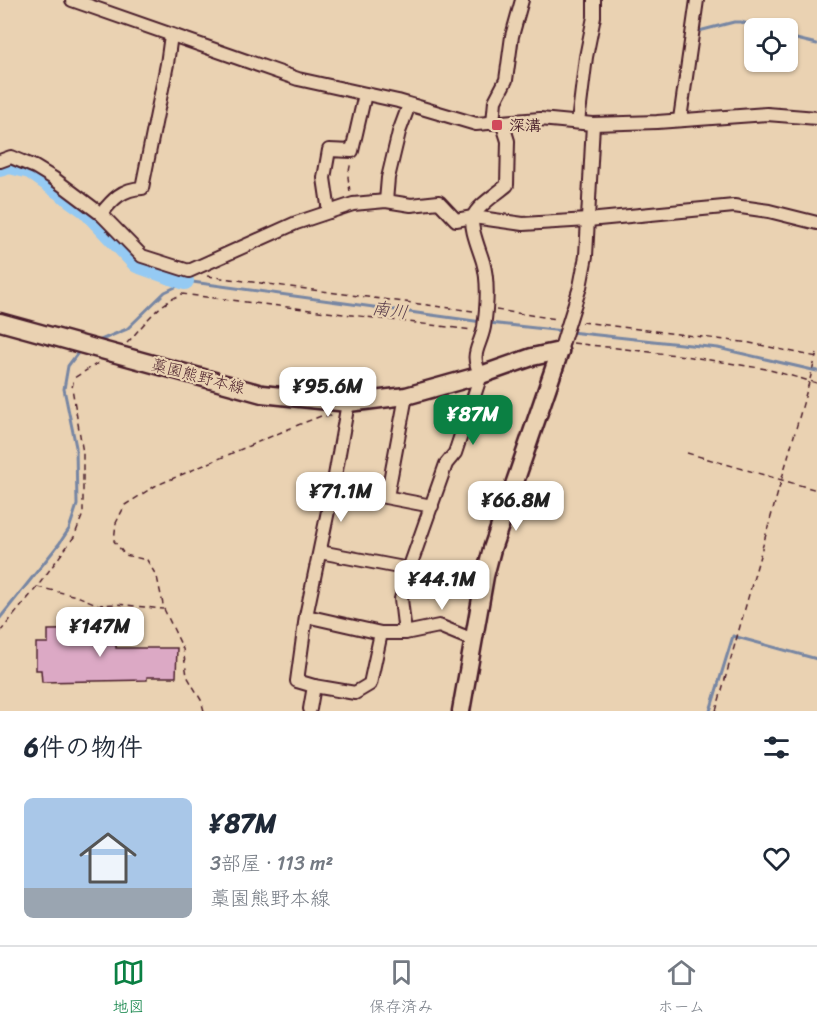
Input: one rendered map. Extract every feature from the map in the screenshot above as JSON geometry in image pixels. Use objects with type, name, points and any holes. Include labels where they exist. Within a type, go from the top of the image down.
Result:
[{"type":"main road","name":"藁園熊野本線","points":[[0,322],[262,394],[346,409],[406,396],[481,375],[563,344]]},
{"type":"main road","points":[[461,711],[485,576],[492,549],[563,344]]},
{"type":"street","points":[[72,0],[298,79],[410,105],[476,124],[540,119],[592,124],[657,122],[767,114],[817,118]]},
{"type":"street","points":[[405,633],[401,599],[409,569],[446,464],[455,453],[481,375],[475,364],[475,356],[483,330],[486,273],[472,226],[472,217],[480,206],[488,202],[507,182],[508,141],[498,122],[495,101],[506,80],[512,36],[522,0]]},
{"type":"street","points":[[578,122],[586,57],[594,17],[594,0]]},
{"type":"street","points":[[680,119],[697,0]]},
{"type":"street","points":[[101,214],[122,192],[142,188],[171,34]]},
{"type":"street","points":[[329,212],[324,178],[329,150],[352,151],[365,94]]},
{"type":"street","points":[[386,201],[388,178],[399,132],[410,105]]},
{"type":"street","points":[[563,344],[586,256],[592,124]]},
{"type":"street","points":[[0,161],[11,158],[35,167],[101,214],[142,256],[189,271],[296,223],[353,204],[386,201],[411,205],[439,202],[456,220],[472,217],[523,224],[734,206],[769,211],[817,223]]},
{"type":"street","points":[[387,497],[406,396]]},
{"type":"street","points":[[346,409],[333,487],[306,616],[297,681],[355,693],[370,684],[381,633]]},
{"type":"street","points":[[333,487],[432,506]]},
{"type":"street","points":[[320,552],[409,569]]},
{"type":"street","points":[[306,616],[381,633],[405,633],[439,626],[473,640]]},
{"type":"street","points":[[310,709],[314,686]]},
{"type":"path","points":[[352,151],[348,177],[353,204]]},
{"type":"path","points":[[189,271],[200,275],[475,311],[750,343],[816,357]]},
{"type":"path","points":[[0,632],[74,537],[83,514],[82,453],[72,388],[74,378],[128,343],[166,300],[182,294],[483,330]]},
{"type":"path","points":[[563,344],[685,356],[766,369],[817,383]]},
{"type":"path","points":[[716,711],[817,353]]},
{"type":"path","points":[[204,711],[201,700],[187,676],[183,649],[164,609],[157,577],[147,560],[125,555],[114,541],[116,523],[125,505],[155,486],[298,425],[346,409]]},
{"type":"path","points":[[687,453],[817,490]]},
{"type":"path","points":[[37,587],[77,596],[99,605],[117,604],[164,609]]},
{"type":"building","points":[[116,629],[116,648],[177,648],[176,677],[147,677],[147,680],[42,682],[41,670],[36,670],[36,643],[48,643],[48,630]]},
{"type":"waterway","points":[[695,32],[734,22],[744,23]]},
{"type":"waterway","points":[[798,39],[817,44]]},
{"type":"waterway","name":"南川","points":[[0,168],[10,165],[30,170],[86,210],[137,264],[185,281]]},
{"type":"waterway","name":"南川","points":[[96,342],[127,329],[165,292],[185,281],[482,322]]},
{"type":"waterway","name":"南川","points":[[489,323],[563,331]]},
{"type":"waterway","name":"南川","points":[[570,332],[718,348],[817,371]]},
{"type":"waterway","points":[[0,618],[59,544],[69,529],[77,505],[76,447],[64,389],[68,366],[80,350]]},
{"type":"waterway","points":[[710,711],[733,636],[817,659]]},
{"type":"place","name":"深溝","points":[[497,125]]}]
